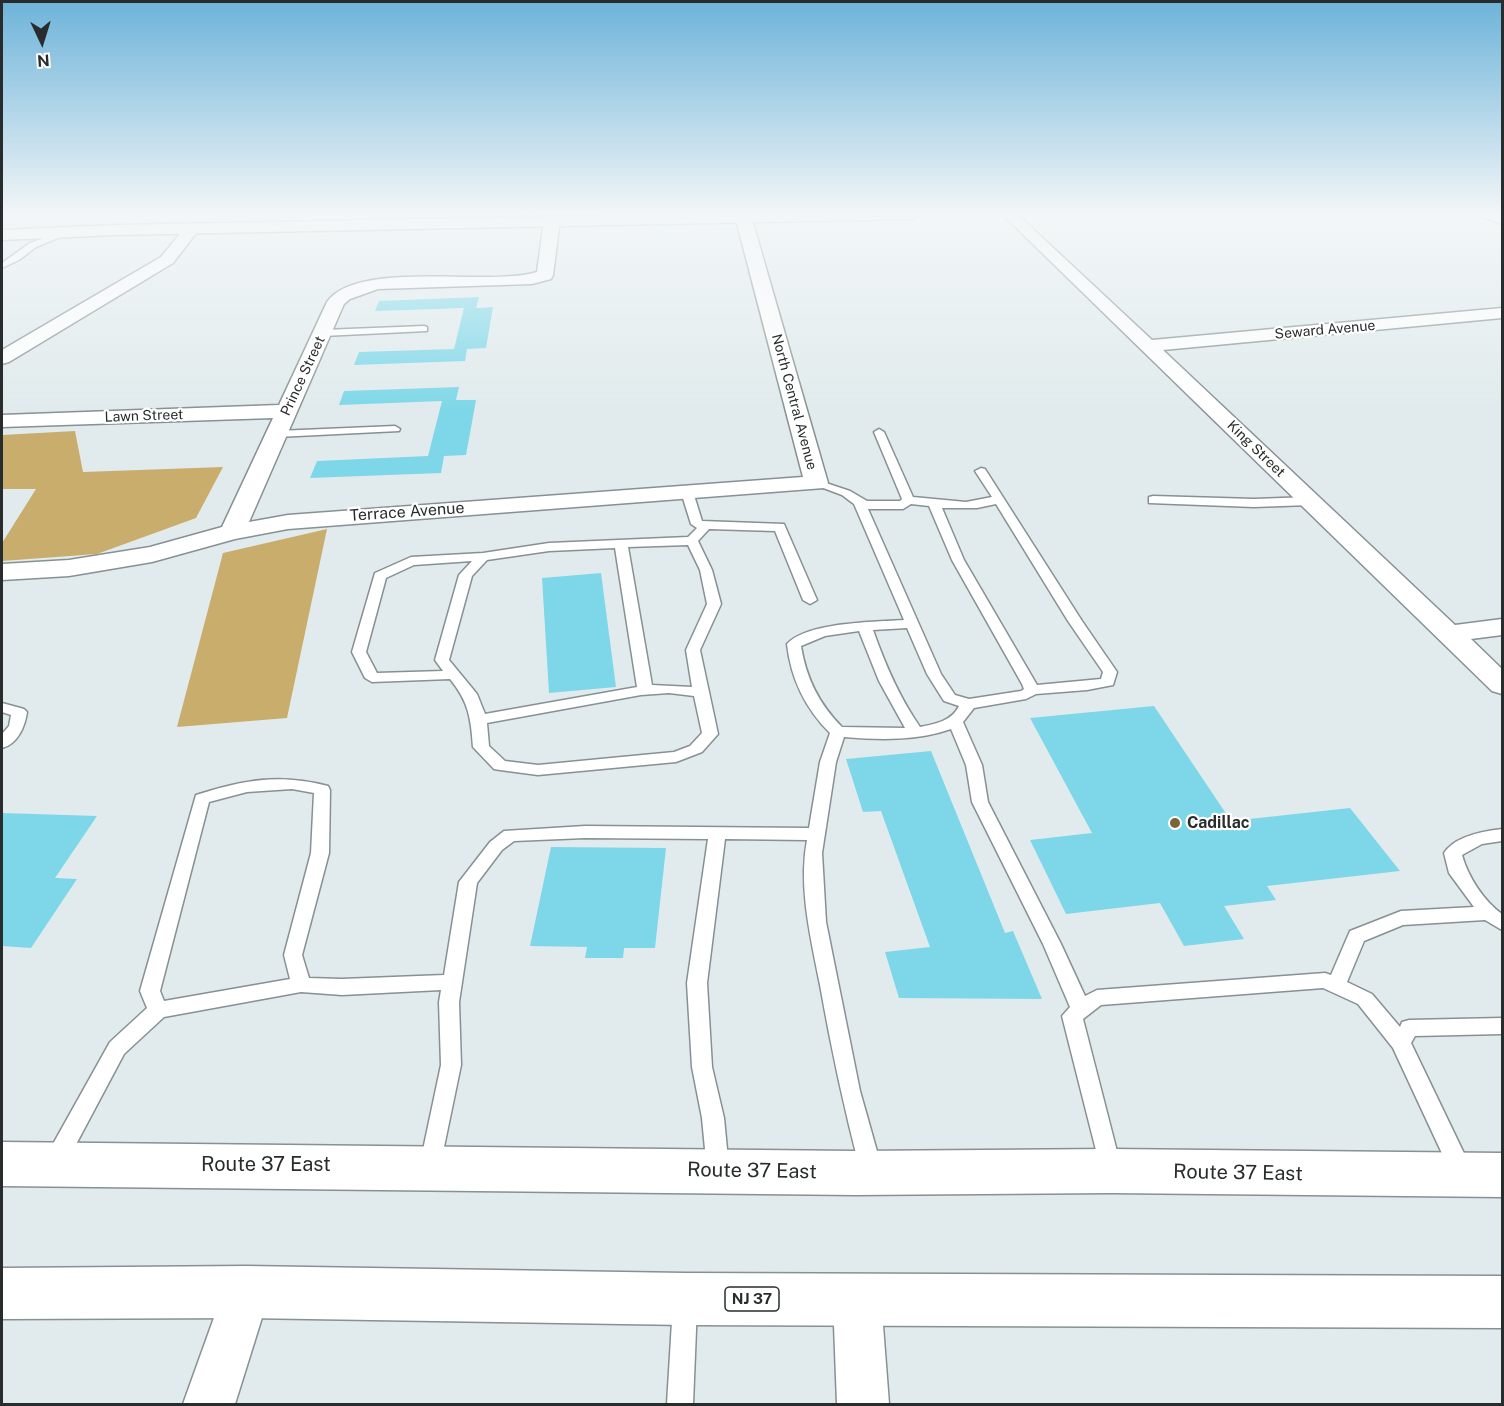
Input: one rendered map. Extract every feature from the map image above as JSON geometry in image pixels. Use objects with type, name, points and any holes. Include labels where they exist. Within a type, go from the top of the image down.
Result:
[{"type":"main road","name":"Route 37 East","points":[[2,1164],[1483,1175]]},
{"type":"main road","name":"NJ 37","points":[[2,1294],[246,1292],[685,1299],[1503,1302]]},
{"type":"street","points":[[2,358],[134,280]]},
{"type":"street","name":"Prince Street","points":[[232,531],[336,302],[344,295],[367,287],[393,283],[511,280]]},
{"type":"street","name":"North Central Avenue","points":[[760,280],[816,483]]},
{"type":"street","name":"King Street","points":[[1078,280],[1503,685]]},
{"type":"street","name":"Seward Avenue","points":[[1147,346],[1503,313]]},
{"type":"street","name":"Lawn Street","points":[[2,421],[286,411]]},
{"type":"street","name":"Terrace Avenue","points":[[2,572],[69,568],[152,554],[232,531],[288,522],[816,483]]},
{"type":"street","points":[[1449,634],[1503,627]]},
{"type":"street","points":[[209,1404],[246,1292]]},
{"type":"street","points":[[857,1299],[863,1404]]},
{"type":"lane","points":[[323,333],[424,329]]},
{"type":"lane","points":[[277,434],[395,429]]},
{"type":"lane","points":[[879,432],[909,500]]},
{"type":"lane","points":[[860,503],[934,674],[949,698],[968,704],[1026,695],[1032,690],[1088,686],[1108,682],[1110,672],[981,471]]},
{"type":"lane","points":[[816,483],[846,494],[860,503],[903,505],[909,500],[974,505],[987,504],[999,499]]},
{"type":"lane","points":[[687,492],[697,524],[780,527],[810,600]]},
{"type":"lane","points":[[1153,500],[1254,503],[1310,501]]},
{"type":"lane","points":[[934,503],[958,560],[1032,690]]},
{"type":"lane","points":[[452,675],[372,678],[359,652],[370,622],[374,593],[380,576],[411,561],[483,556],[549,547],[692,541],[705,526]]},
{"type":"lane","points":[[483,556],[466,575],[442,660],[452,675],[470,694],[479,720],[481,747],[500,765],[538,770],[676,757],[696,749],[710,734],[710,722],[700,693],[693,650],[714,604],[706,570],[692,541]]},
{"type":"lane","points":[[621,544],[645,689]]},
{"type":"lane","points":[[912,623],[828,631],[805,637],[794,644],[804,689],[824,719],[838,732],[861,734],[937,729],[960,717],[968,704]]},
{"type":"lane","points":[[865,627],[896,705],[915,731]]},
{"type":"lane","points":[[479,720],[645,689],[676,687],[700,693]]},
{"type":"lane","points":[[2,708],[19,712],[17,727],[2,743]]},
{"type":"lane","points":[[955,720],[974,765],[980,802],[1052,944],[1081,1010]]},
{"type":"lane","points":[[838,732],[828,762],[815,834],[813,853],[817,922],[850,1091],[872,1172]]},
{"type":"lane","points":[[158,1010],[150,991],[202,799],[240,787],[277,782],[309,785],[322,790],[320,853],[293,956],[301,985]]},
{"type":"lane","points":[[431,1167],[451,1065],[450,1002],[468,882],[496,846],[510,835],[585,831],[815,834]]},
{"type":"lane","points":[[717,834],[697,983],[702,1067],[713,1118],[718,1170]]},
{"type":"lane","points":[[1495,918],[1458,873],[1453,853],[1466,843],[1503,835]]},
{"type":"lane","points":[[1336,986],[1357,936],[1401,918],[1495,918]]},
{"type":"lane","points":[[1111,1171],[1077,1044],[1072,1016],[1097,998],[1325,980],[1365,999],[1401,1043],[1483,1175]]},
{"type":"lane","points":[[54,1164],[117,1048],[158,1010],[301,985],[342,987],[453,982]]},
{"type":"lane","points":[[1401,1043],[1409,1028],[1503,1026]]},
{"type":"lane","points":[[680,1404],[685,1299]]},
{"type":"shaded area","points":[[75,431],[83,472],[223,467],[196,518],[97,554],[2,561],[2,543],[36,489],[2,489],[2,435]]},
{"type":"shaded area","points":[[327,529],[287,718],[177,727],[223,553]]},
{"type":"building","points":[[479,297],[476,308],[493,307],[486,348],[467,349],[465,361],[354,365],[359,352],[454,349],[464,308],[375,311],[379,301]]},
{"type":"building","points":[[459,387],[456,400],[476,400],[466,455],[444,456],[441,473],[310,478],[317,461],[428,456],[442,401],[339,405],[344,391]]},
{"type":"building","points":[[601,573],[616,687],[549,693],[542,578]]},
{"type":"building","points":[[1154,706],[1231,821],[1350,808],[1400,871],[1267,886],[1276,900],[1224,906],[1244,939],[1184,946],[1160,903],[1066,914],[1030,840],[1092,833],[1030,718]]},
{"type":"building","points":[[931,751],[1005,933],[1013,931],[1042,999],[899,998],[885,952],[930,947],[881,811],[863,812],[846,759]]},
{"type":"building","points":[[2,813],[97,816],[55,878],[77,879],[31,948],[2,946]]},
{"type":"building","points":[[551,847],[666,848],[655,948],[624,948],[623,958],[585,958],[587,947],[530,946]]},
{"type":"place","name":"Cadillac","points":[[1175,823]]}]
